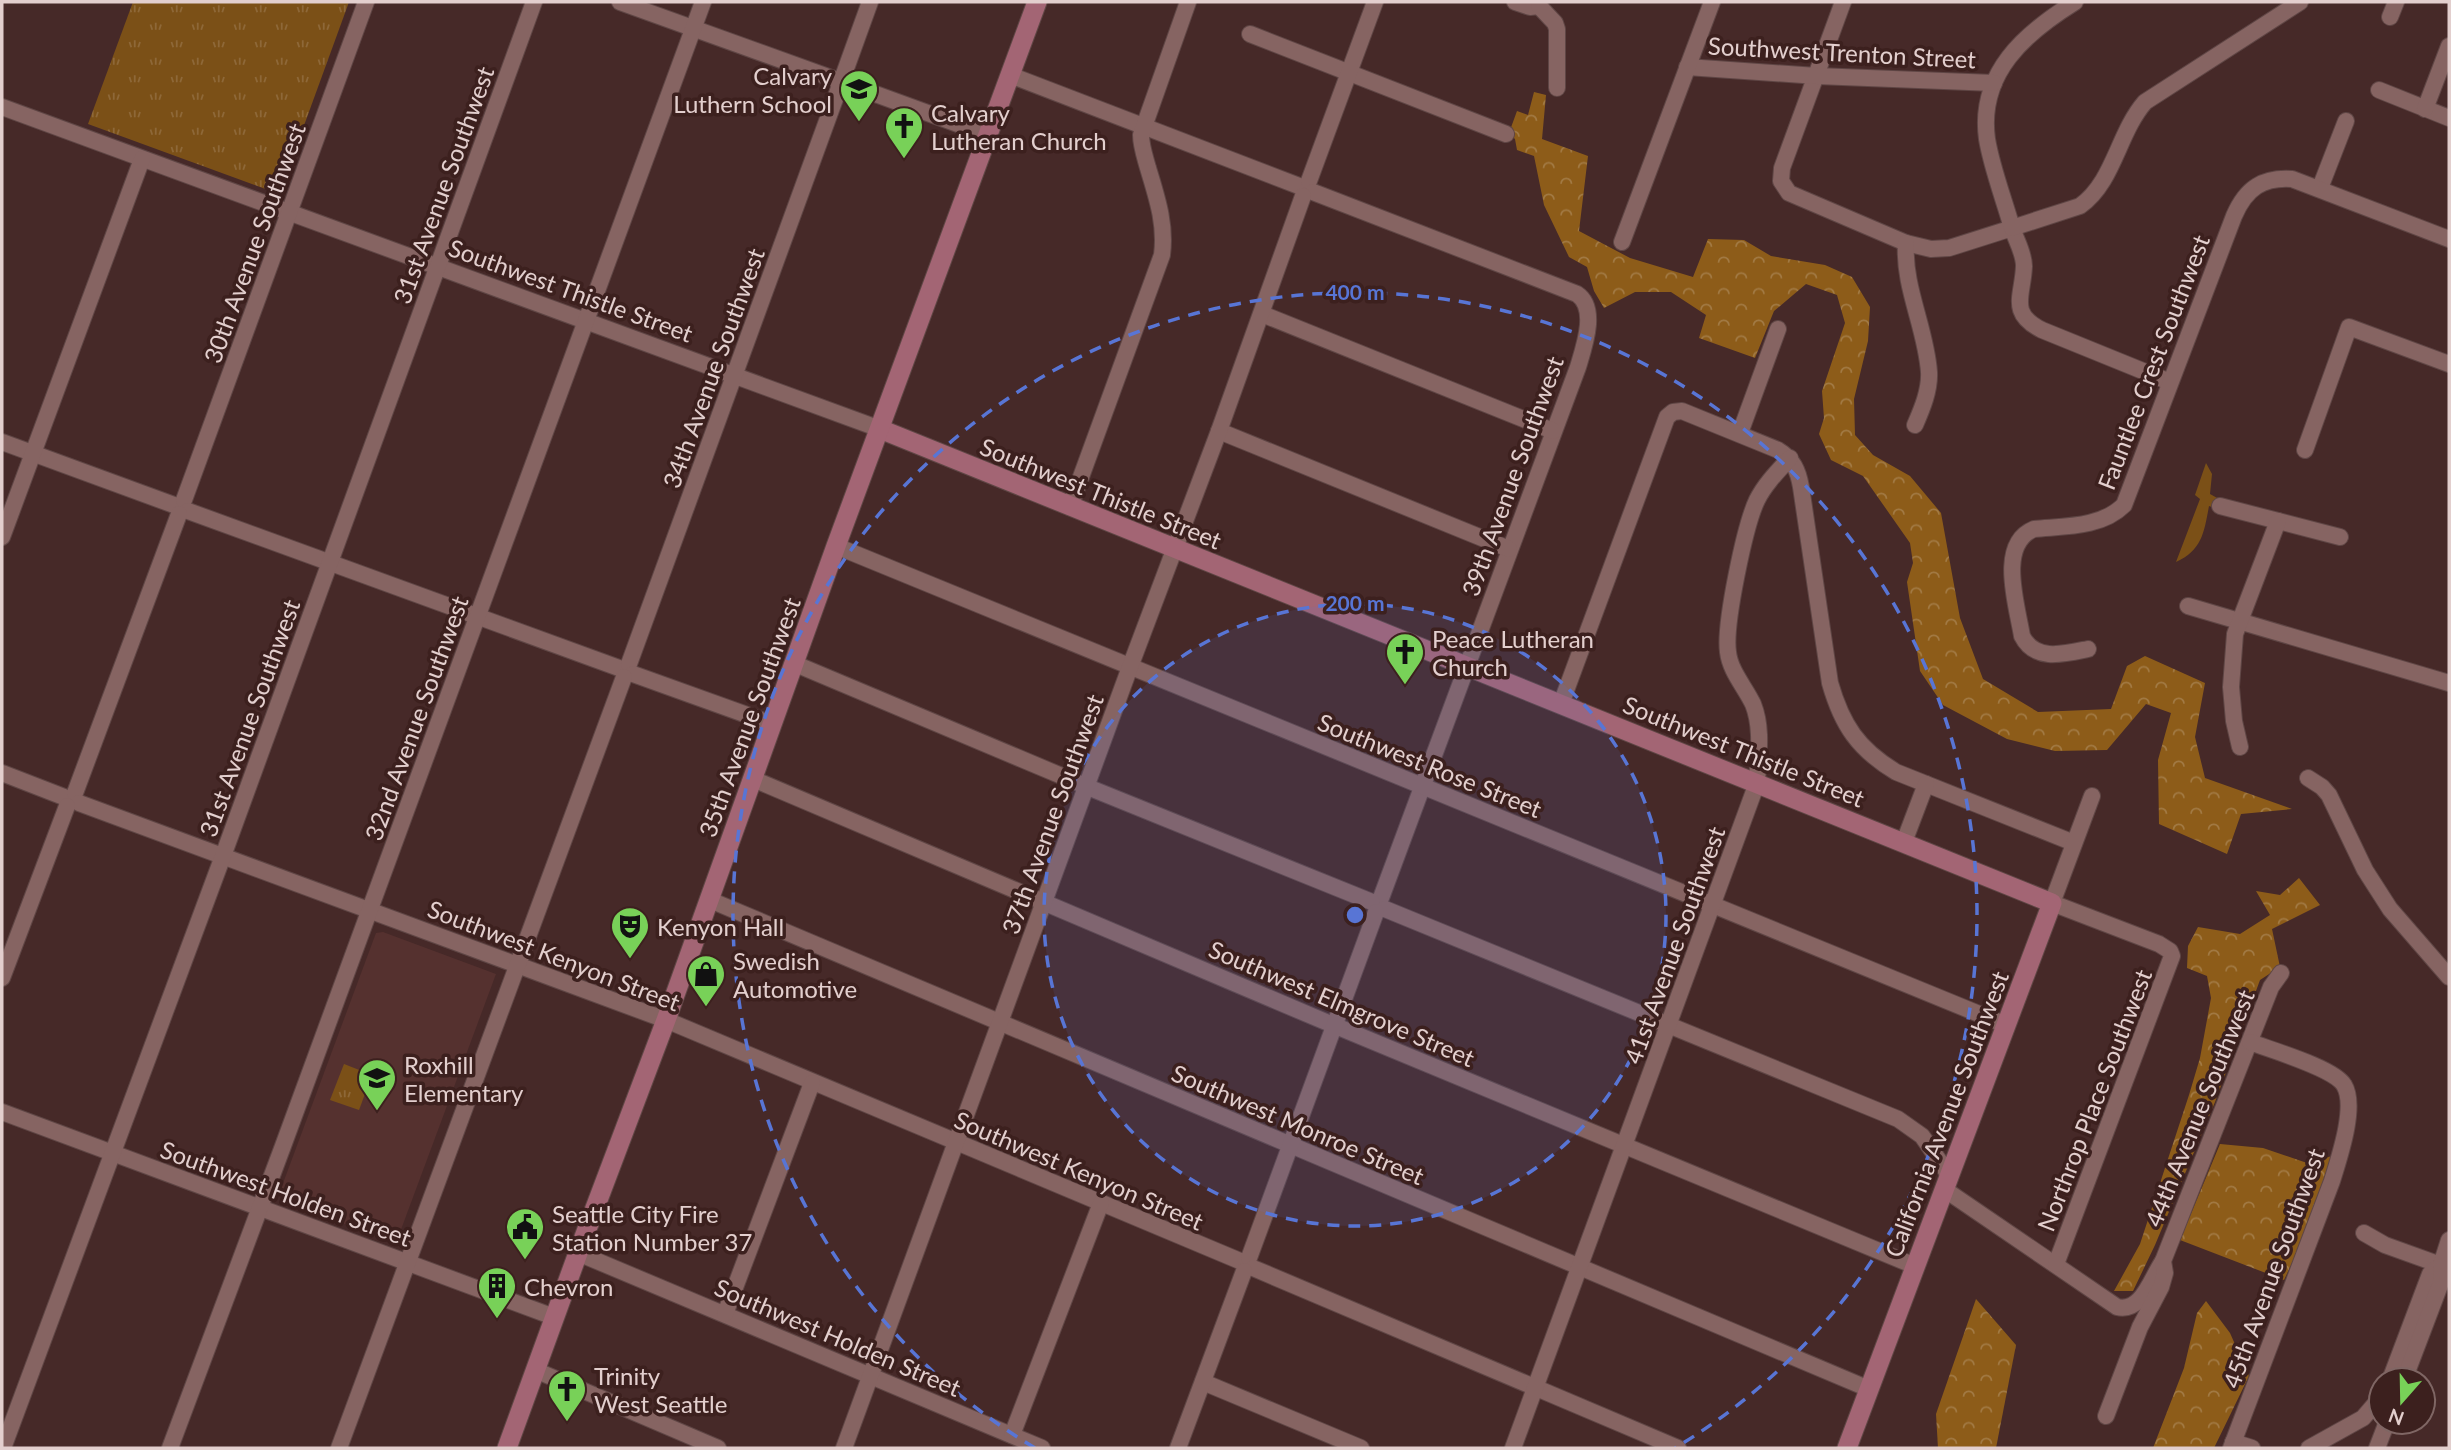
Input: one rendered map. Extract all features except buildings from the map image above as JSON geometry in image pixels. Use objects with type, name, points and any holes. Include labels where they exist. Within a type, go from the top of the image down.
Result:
[{"type":"main road","name":"35th Avenue Southwest","points":[[507,1448],[1037,2]]},
{"type":"main road","name":"Southwest Thistle Street","points":[[880,429],[2052,903]]},
{"type":"main road","name":"California Avenue Southwest","points":[[1847,1448],[2052,903]]},
{"type":"street","name":"30th Avenue Southwest","points":[[2,978],[71,800],[79,787],[366,2]]},
{"type":"street","name":"31st Avenue Southwest","points":[[4,1447],[534,2]]},
{"type":"street","points":[[620,2],[988,135]]},
{"type":"street","name":"32nd Avenue Southwest","points":[[170,1448],[703,2]]},
{"type":"street","name":"34th Avenue Southwest","points":[[339,1448],[735,376],[870,2]]},
{"type":"street","points":[[1070,507],[1162,255],[1163,216],[1141,141],[1143,126],[1188,2]]},
{"type":"street","name":"37th Avenue Southwest","points":[[844,1448],[1375,2]]},
{"type":"street","points":[[1515,2],[1531,8],[1541,4],[1555,23],[1558,29],[1558,88]]},
{"type":"street","points":[[1622,242],[1712,2]]},
{"type":"street","points":[[1843,2],[1782,168],[1781,181],[1789,193],[1906,243],[1931,249],[1949,248],[2080,206],[2088,201],[2099,187],[2144,102],[2300,2]]},
{"type":"street","points":[[2075,2],[2043,22],[2013,50],[1994,83],[1987,111],[1988,141],[2012,228],[2023,256],[2019,306],[2025,320],[2042,330],[2171,382]]},
{"type":"street","points":[[1250,34],[1506,134]]},
{"type":"street","points":[[2425,109],[2449,46]]},
{"type":"street","name":"Southwest Trenton Street","points":[[1688,67],[1817,76],[1994,83]]},
{"type":"street","points":[[1010,75],[1306,189]]},
{"type":"street","points":[[2379,90],[2449,118]]},
{"type":"street","name":"Southwest Thistle Street","points":[[2,107],[880,429]]},
{"type":"street","points":[[2346,121],[2320,188],[2449,239]]},
{"type":"street","points":[[2,537],[142,159]]},
{"type":"street","name":"Fauntlee Crest Southwest","points":[[2088,649],[2046,654],[2032,649],[2026,643],[2022,636],[2011,556],[2019,539],[2034,529],[2099,521],[2116,513],[2124,505],[2238,206],[2263,181],[2292,179],[2320,188]]},
{"type":"street","name":"39th Avenue Southwest","points":[[1178,1448],[1553,431],[1584,345],[1587,324],[1586,302],[1577,294],[1306,189]]},
{"type":"street","points":[[1906,243],[1906,265],[1929,374],[1925,398],[1915,425]]},
{"type":"street","points":[[1262,314],[1553,431]]},
{"type":"street","points":[[2305,450],[2349,327],[2449,365]]},
{"type":"street","points":[[1740,433],[1778,329]]},
{"type":"street","points":[[1561,704],[1667,417],[1671,413],[1682,411],[1778,450],[1790,458],[1796,467],[1830,683],[1836,705],[1856,741],[1896,772],[2074,843]]},
{"type":"street","points":[[1219,431],[1509,549]]},
{"type":"street","points":[[2,442],[772,724]]},
{"type":"street","name":"41st Avenue Southwest","points":[[1513,1448],[1757,783],[1757,718],[1749,696],[1730,662],[1728,628],[1747,532],[1757,501],[1767,484],[1790,458]]},
{"type":"street","points":[[2220,506],[2340,537]]},
{"type":"street","points":[[2240,747],[2231,687],[2235,634],[2278,521]]},
{"type":"street","name":"Southwest Rose Street","points":[[836,547],[2006,1025]]},
{"type":"street","points":[[2188,606],[2449,683]]},
{"type":"street","points":[[793,663],[1087,787],[1898,1119],[1922,1136],[1946,1182],[2056,1264]]},
{"type":"street","name":"Southwest Kenyon Street","points":[[2,774],[666,1020],[1678,1448]]},
{"type":"street","points":[[2308,778],[2329,795],[2365,870],[2390,909],[2449,976]]},
{"type":"street","name":"Southwest Elmgrove Street","points":[[752,779],[1334,1026],[1915,1266]]},
{"type":"street","points":[[1904,842],[1926,784]]},
{"type":"street","name":"California Avenue Southwest","points":[[2052,903],[2092,796]]},
{"type":"street","name":"Southwest Monroe Street","points":[[710,900],[1869,1389]]},
{"type":"street","name":"Southwest Thistle Street","points":[[2052,903],[2170,951]]},
{"type":"street","name":"Northrop Place Southwest","points":[[2056,1264],[2171,961],[2170,951]]},
{"type":"street","name":"44th Avenue Southwest","points":[[2056,1264],[2109,1302],[2125,1309],[2136,1305],[2163,1261],[2271,987],[2281,973]]},
{"type":"street","name":"45th Avenue Southwest","points":[[2232,1445],[2332,1181],[2349,1101],[2343,1083],[2338,1078],[2250,1042]]},
{"type":"street","points":[[724,1314],[812,1083]]},
{"type":"street","name":"Southwest Holden Street","points":[[2,1112],[554,1317]]},
{"type":"street","points":[[1012,1435],[1101,1203]]},
{"type":"street","points":[[2364,1233],[2385,1245],[2445,1266]]},
{"type":"street","points":[[2409,1366],[2442,1280],[2449,1240]]},
{"type":"street","name":"Southwest Holden Street","points":[[578,1253],[1042,1448]]},
{"type":"street","name":"44th Avenue Southwest","points":[[2106,1416],[2140,1326],[2161,1287],[2165,1273],[2163,1261]]},
{"type":"street","points":[[2395,1366],[2430,1274],[2445,1266]]},
{"type":"street","points":[[535,1370],[718,1448]]},
{"type":"street","points":[[1203,1382],[1361,1448]]},
{"type":"street","points":[[2309,1448],[2362,1418],[2367,1412]]},
{"type":"street","points":[[2232,1445],[2252,1448]]},
{"type":"shaded area","name":"Roxhill Elementary","points":[[383,932],[496,974],[396,1243],[283,1201],[279,1194],[376,933]]},
{"type":"green space","points":[[133,2],[349,2],[279,194],[88,124]]},
{"type":"green space","points":[[1534,92],[1546,95],[1542,139],[1588,156],[1579,231],[1630,258],[1693,277],[1708,239],[1744,240],[1771,256],[1825,265],[1852,277],[1870,307],[1868,341],[1854,399],[1855,435],[1873,455],[1910,476],[1941,513],[1960,618],[1983,679],[2038,712],[2111,709],[2127,666],[2145,656],[2205,683],[2195,737],[2205,778],[2292,809],[2241,814],[2227,854],[2159,824],[2158,760],[2171,713],[2146,704],[2107,750],[2055,751],[2007,739],[1943,705],[1920,671],[1907,582],[1913,563],[1910,543],[1863,476],[1831,460],[1819,434],[1824,418],[1822,391],[1845,323],[1837,295],[1806,284],[1774,311],[1755,358],[1699,338],[1706,315],[1671,292],[1635,292],[1604,308],[1594,291],[1587,267],[1569,257],[1544,205],[1534,156],[1517,150],[1515,139],[1509,133],[1517,111],[1528,115]]},
{"type":"green space","points":[[2206,463],[2212,474],[2210,494],[2219,499],[2217,509],[2209,506],[2197,546],[2176,562],[2200,499],[2195,495]]},
{"type":"green space","points":[[2299,878],[2320,905],[2272,929],[2280,967],[2260,980],[2215,1102],[2133,1291],[2114,1291],[2140,1244],[2200,1058],[2211,998],[2207,976],[2187,968],[2188,946],[2198,927],[2240,934],[2270,915],[2256,891],[2280,895]]},
{"type":"green space","points":[[344,1064],[372,1075],[359,1110],[330,1100]]},
{"type":"green space","points":[[2220,1144],[2263,1148],[2310,1164],[2334,1155],[2301,1244],[2284,1280],[2180,1240]]},
{"type":"green space","points":[[1976,1299],[2016,1345],[1996,1448],[1938,1448],[1936,1414]]},
{"type":"green space","points":[[2206,1301],[2230,1333],[2249,1376],[2214,1448],[2153,1448],[2184,1368],[2197,1313]]},
{"type":"place","name":"Calvary Luthern School","points":[[859,123]]},
{"type":"place","name":"Calvary Lutheran Church","points":[[904,160]]},
{"type":"place","name":"Peace Lutheran Church","points":[[1405,686]]},
{"type":"place","name":"Kenyon Hall","points":[[630,960]]},
{"type":"place","name":"Swedish Automotive","points":[[706,1008]]},
{"type":"place","name":"Roxhill Elementary","points":[[377,1112]]},
{"type":"place","name":"Seattle City Fire Station Number 37","points":[[525,1261]]},
{"type":"place","name":"Chevron","points":[[497,1320]]},
{"type":"place","name":"Trinity West Seattle","points":[[567,1423]]}]
